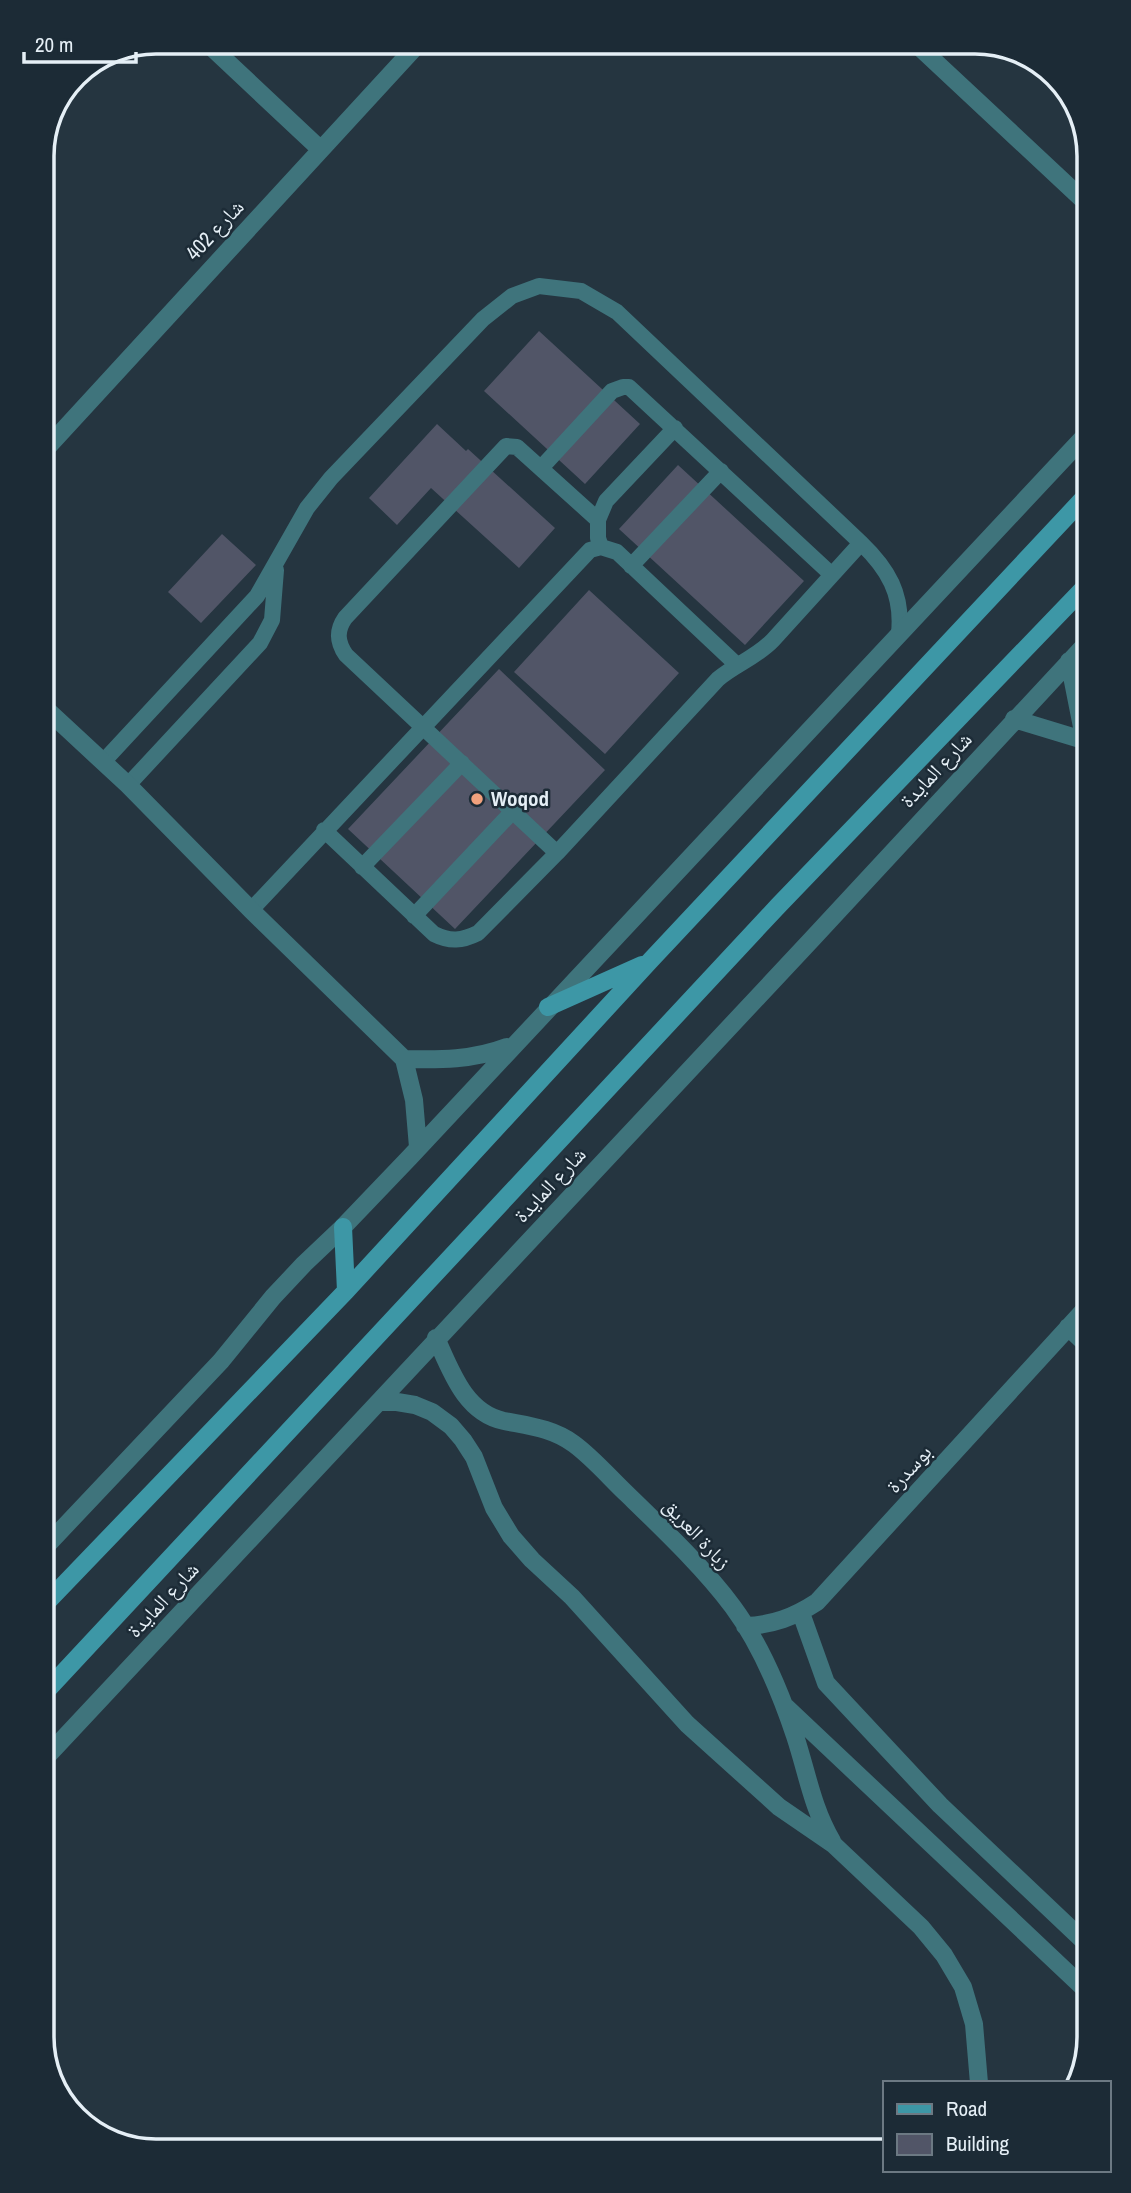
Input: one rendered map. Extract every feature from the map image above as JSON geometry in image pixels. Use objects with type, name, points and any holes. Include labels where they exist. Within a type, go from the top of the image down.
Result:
[{"type":"street","points":[[219,54],[320,149]]},
{"type":"street","name":"شارع 402","points":[[54,439],[409,54]]},
{"type":"street","points":[[927,54],[1077,194]]},
{"type":"street","points":[[54,1538],[221,1361],[273,1297],[418,1147],[1077,444]]},
{"type":"street","points":[[54,1595],[346,1291],[649,962],[1077,505]]},
{"type":"street","name":"شارع المايدة","points":[[54,1683],[778,906],[1077,595]]},
{"type":"street","name":"شارع المايدة","points":[[54,1749],[1077,653]]},
{"type":"street","points":[[1069,661],[1077,702]]},
{"type":"street","points":[[54,716],[128,785],[404,1059],[414,1100],[418,1147]]},
{"type":"street","points":[[1014,719],[1077,738]]},
{"type":"street","points":[[548,1007],[649,962]]},
{"type":"street","points":[[404,1059],[465,1058],[488,1054],[514,1044]]},
{"type":"street","points":[[342,1227],[346,1291]]},
{"type":"street","name":"بوسدرة","points":[[746,1626],[765,1625],[801,1613],[831,1589],[1077,1318]]},
{"type":"street","points":[[1068,1327],[1077,1336]]},
{"type":"street","name":"زبارة العريق","points":[[436,1338],[460,1388],[485,1415],[535,1426],[573,1443],[646,1513],[733,1606],[769,1668],[794,1736],[816,1810],[833,1844]]},
{"type":"street","name":"زبارة العريق","points":[[379,1402],[415,1405],[432,1412],[451,1426],[474,1457],[494,1508],[511,1536],[532,1560],[572,1597],[687,1724],[779,1807],[833,1844],[922,1927],[944,1955],[963,1987],[974,2024],[979,2081]]},
{"type":"street","points":[[451,1426],[473,1404]]},
{"type":"street","points":[[801,1613],[826,1683],[940,1805],[1077,1935]]},
{"type":"street","points":[[781,1701],[1077,1982]]},
{"type":"lane","points":[[103,762],[251,603],[277,564],[307,508],[331,478],[483,319],[512,296],[539,286],[581,291],[617,312],[861,543],[888,575],[901,614],[899,633]]},
{"type":"lane","points":[[541,468],[612,391],[629,387],[832,575]]},
{"type":"lane","points":[[601,547],[598,520],[606,502],[675,428]]},
{"type":"lane","points":[[557,853],[346,655],[340,646],[338,635],[345,618],[506,446],[517,447],[598,520]]},
{"type":"lane","points":[[631,566],[721,471]]},
{"type":"lane","points":[[324,830],[434,934],[456,941],[478,933],[557,853],[718,679],[764,650],[861,543]]},
{"type":"lane","points":[[251,910],[590,550],[601,547],[617,552],[737,665]]},
{"type":"lane","points":[[128,785],[260,643],[272,620],[277,564]]},
{"type":"lane","points":[[362,867],[462,763]]},
{"type":"lane","points":[[414,916],[513,811]]},
{"type":"building","points":[[539,331],[640,424],[585,484],[484,391]]},
{"type":"building","points":[[437,424],[555,528],[519,568],[431,488],[397,525],[369,498]]},
{"type":"building","points":[[678,465],[804,581],[745,645],[619,529]]},
{"type":"building","points":[[222,534],[256,565],[201,623],[168,592]]},
{"type":"building","points":[[589,590],[679,673],[605,754],[514,672]]},
{"type":"building","name":"Woqod","points":[[499,669],[605,770],[455,929],[348,829]]},
{"type":"place","name":"Woqod","points":[[477,799]]}]
